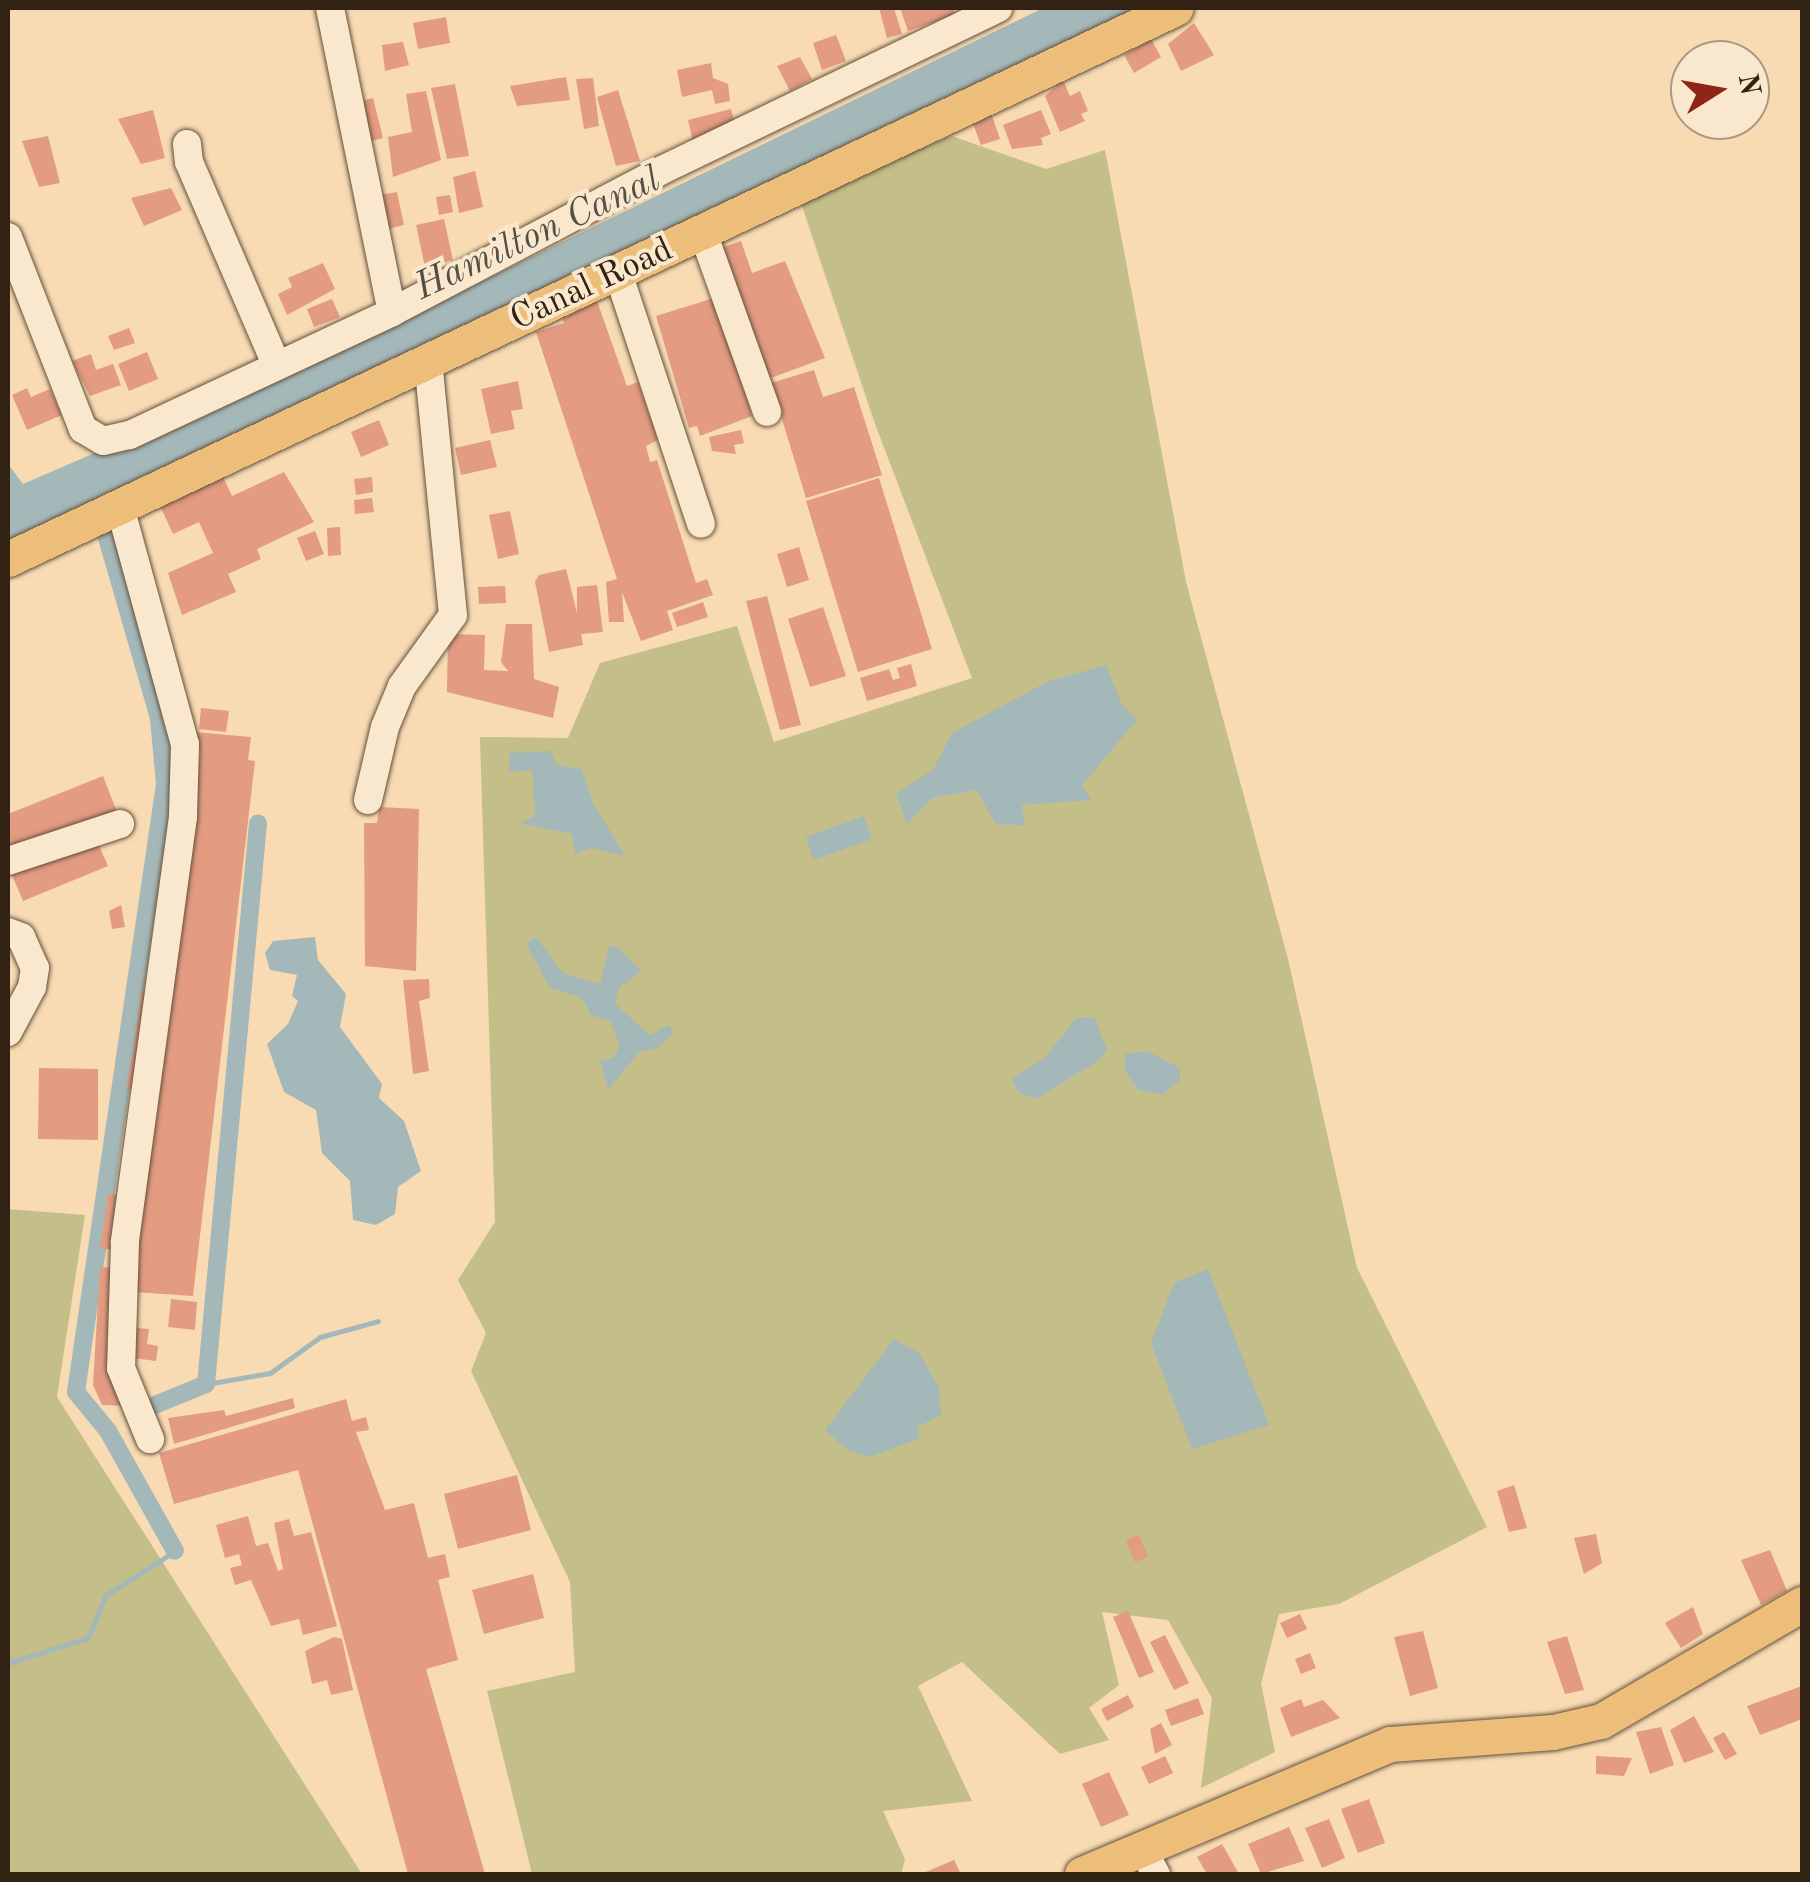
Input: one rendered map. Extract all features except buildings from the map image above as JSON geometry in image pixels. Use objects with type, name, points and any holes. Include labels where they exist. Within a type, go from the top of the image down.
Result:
[{"type":"main road","name":"Canal Road","points":[[8,560],[1176,8]]},
{"type":"main road","points":[[1082,1874],[1149,1861],[1390,1744],[1553,1732],[1601,1720],[1802,1604]]},
{"type":"street","points":[[330,8],[392,312]]},
{"type":"street","points":[[8,237],[83,429],[104,441],[392,312],[662,170],[998,8]]},
{"type":"street","points":[[188,144],[189,162],[277,366]]},
{"type":"street","points":[[703,233],[767,412]]},
{"type":"street","points":[[618,273],[702,524]]},
{"type":"street","points":[[368,800],[384,727],[402,686],[453,614],[428,362]]},
{"type":"street","points":[[120,506],[185,744],[184,817],[125,1243],[121,1368],[150,1439]]},
{"type":"street","points":[[8,862],[120,824]]},
{"type":"street","points":[[8,932],[21,937],[35,968],[32,987],[8,1032]]},
{"type":"shaded area","points":[[1043,8],[1142,8],[8,542],[8,464],[23,484],[404,319]]},
{"type":"shaded area","points":[[952,136],[1046,169],[1105,150],[1186,582],[1288,959],[1357,1268],[1487,1527],[1339,1604],[1279,1614],[1261,1684],[1275,1752],[1201,1788],[1212,1698],[1168,1620],[1102,1612],[1119,1685],[1089,1708],[1109,1740],[1060,1754],[962,1662],[918,1686],[972,1801],[883,1811],[905,1859],[901,1874],[532,1874],[487,1691],[575,1672],[570,1582],[471,1371],[486,1333],[458,1280],[495,1222],[480,737],[568,738],[600,663],[737,626],[774,742],[972,678],[875,424],[799,197]]},
{"type":"shaded area","points":[[1106,665],[1122,705],[1137,720],[1082,785],[1091,800],[1022,805],[1024,825],[996,824],[976,790],[932,798],[907,824],[896,794],[933,770],[952,733],[1047,682]]},
{"type":"shaded area","points":[[551,751],[556,765],[582,769],[593,803],[625,856],[592,848],[575,854],[572,834],[520,823],[535,816],[532,770],[509,772],[510,753]]},
{"type":"shaded area","points":[[864,816],[872,839],[814,860],[806,837]]},
{"type":"shaded area","points":[[315,937],[318,960],[346,994],[340,1027],[382,1084],[379,1098],[404,1121],[421,1171],[398,1187],[395,1214],[376,1225],[353,1220],[350,1181],[322,1153],[316,1110],[284,1092],[267,1044],[288,1024],[298,1001],[292,996],[297,975],[270,970],[265,953],[273,941]]},
{"type":"shaded area","points":[[536,937],[564,974],[600,984],[609,946],[618,947],[641,971],[619,988],[615,1004],[650,1035],[668,1025],[674,1032],[658,1048],[639,1052],[608,1090],[600,1060],[613,1058],[620,1046],[610,1021],[591,1015],[581,997],[550,988],[526,943]]},
{"type":"shaded area","points":[[1094,1017],[1107,1050],[1099,1060],[1036,1099],[1019,1093],[1011,1079],[1045,1058],[1076,1018]]},
{"type":"shaded area","points":[[1147,1051],[1180,1068],[1180,1080],[1162,1095],[1138,1090],[1125,1071],[1125,1054]]},
{"type":"shaded area","points":[[8,1209],[85,1215],[57,1397],[362,1874],[8,1874]]},
{"type":"shaded area","points":[[1208,1269],[1269,1425],[1192,1449],[1151,1343],[1174,1283]]},
{"type":"shaded area","points":[[894,1339],[919,1353],[939,1387],[941,1415],[917,1427],[920,1438],[870,1457],[849,1451],[825,1430]]},
{"type":"waterway","points":[[105,531],[159,718],[165,784],[76,1392],[108,1431],[175,1551]]},
{"type":"waterway","points":[[155,1405],[206,1384],[258,823]]},
{"type":"waterway","points":[[206,1384],[270,1373],[320,1337],[378,1321]]},
{"type":"waterway","points":[[8,1663],[88,1638],[106,1595],[175,1551]]},
{"type":"water label","name":"Hamilton Canal","points":[[538,235]]}]
